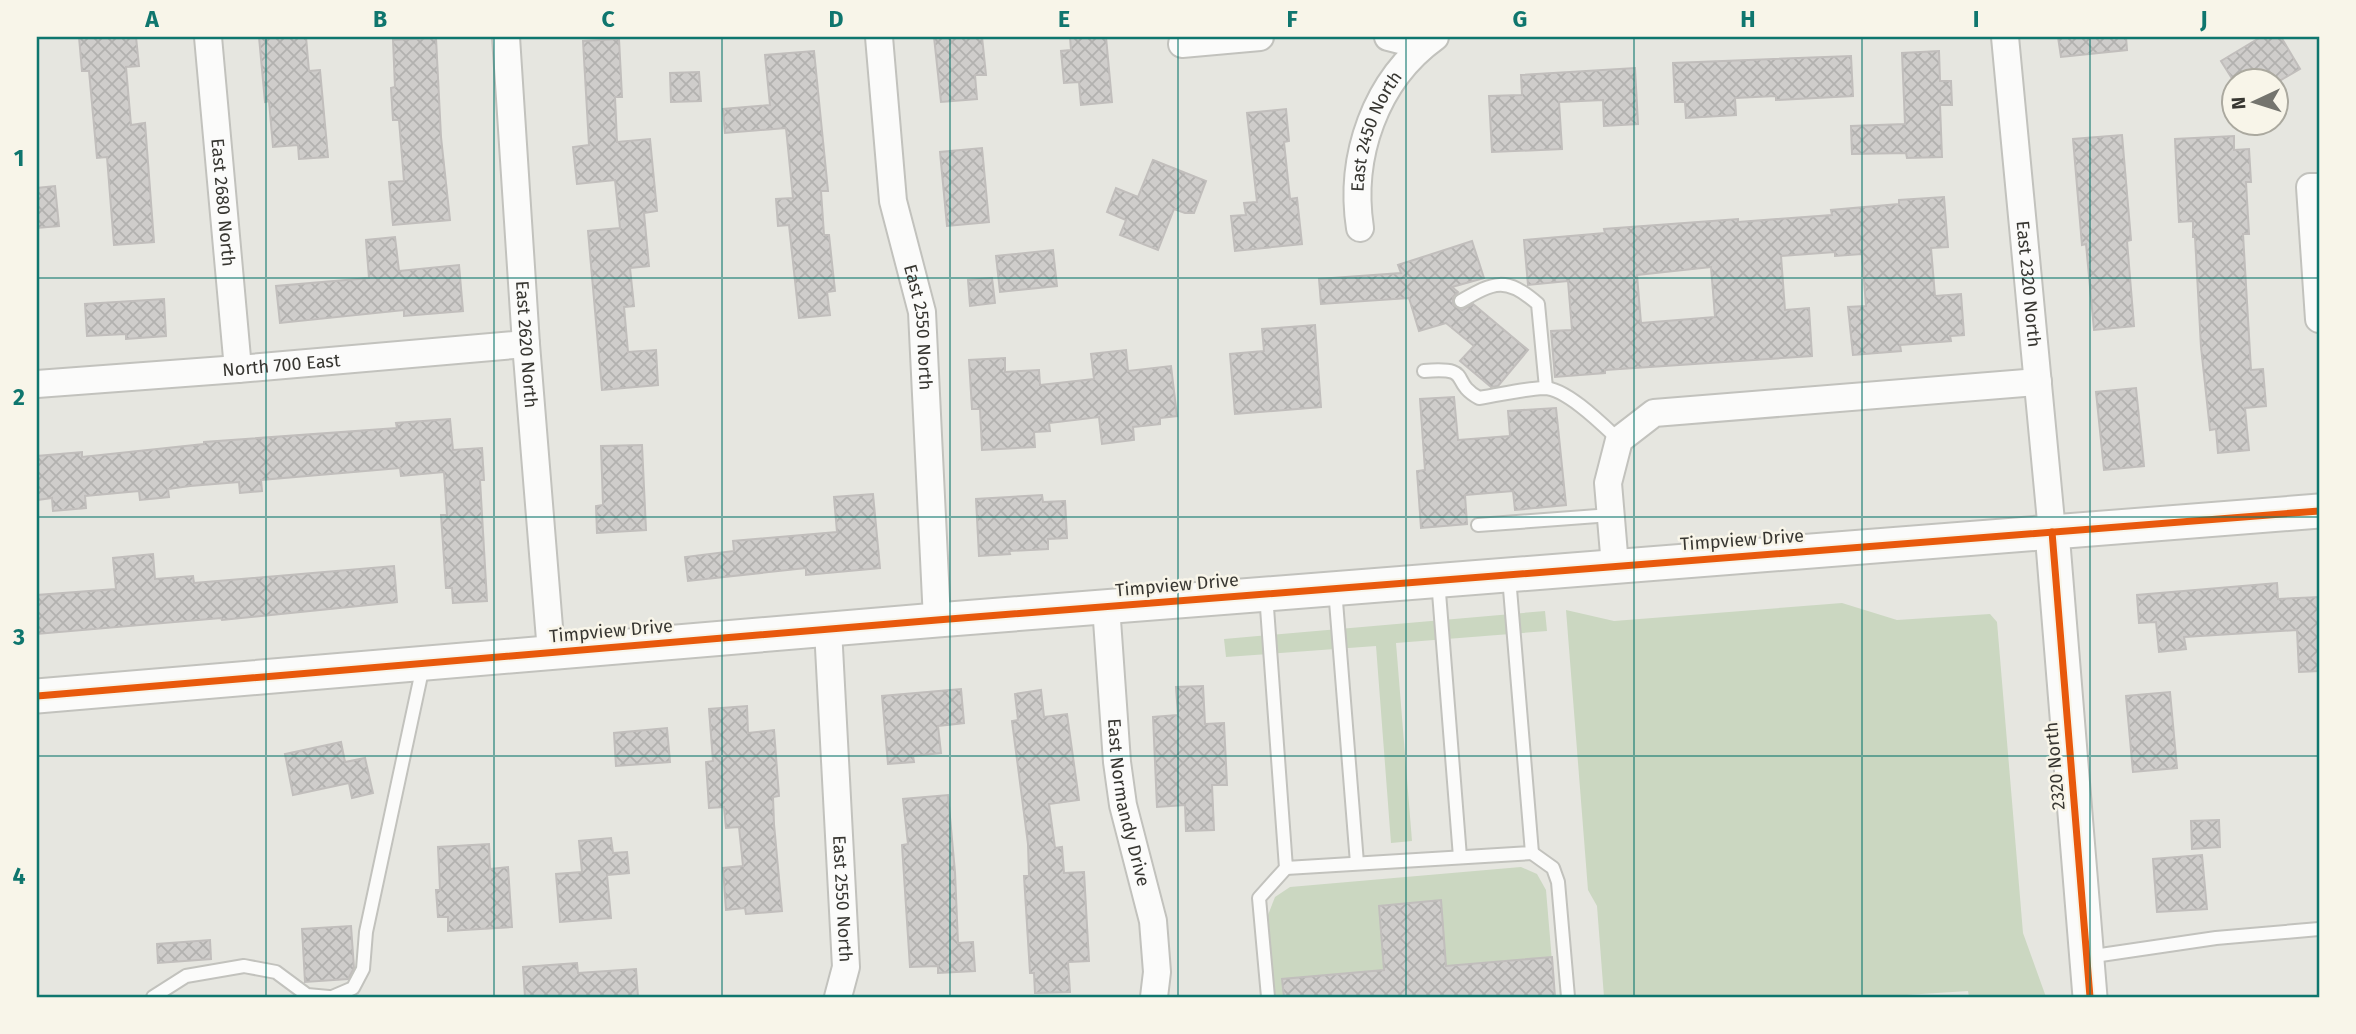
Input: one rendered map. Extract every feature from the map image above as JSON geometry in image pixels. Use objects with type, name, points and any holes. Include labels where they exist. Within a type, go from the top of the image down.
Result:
[{"type":"street","name":"East 2680 North","points":[[208,37],[238,369]]},
{"type":"street","name":"East 2620 North","points":[[506,37],[526,344],[551,652]]},
{"type":"street","name":"East 2550 North","points":[[879,37],[892,201],[922,312],[937,620]]},
{"type":"street","points":[[1182,44],[1260,37]]},
{"type":"street","points":[[1388,37],[1429,41]]},
{"type":"street","name":"East 2320 North","points":[[2005,37],[2052,532]]},
{"type":"street","name":"East 2450 North","points":[[1360,228],[1357,174],[1367,130],[1396,76],[1429,41]]},
{"type":"street","points":[[2315,187],[2319,319]]},
{"type":"street","name":"North 700 East","points":[[37,384],[526,344]]},
{"type":"street","points":[[1615,566],[1608,483],[1619,440],[1654,413],[2038,382]]},
{"type":"street","name":"Timpview Drive","points":[[37,696],[937,620],[2319,511]]},
{"type":"street","name":"2320 North","points":[[2052,532],[2090,997]]},
{"type":"street","name":"East Normandy Drive","points":[[1106,607],[1117,762],[1123,805],[1153,921],[1157,972],[1154,997]]},
{"type":"street","name":"East 2550 North","points":[[828,629],[846,967],[838,997]]},
{"type":"lane","points":[[1461,301],[1496,284],[1510,285],[1538,304],[1546,388]]},
{"type":"lane","points":[[1423,372],[1449,369],[1459,373],[1471,393],[1479,398],[1546,388],[1565,397],[1597,419],[1619,440]]},
{"type":"lane","points":[[1478,525],[1611,515]]},
{"type":"lane","points":[[1509,575],[1532,852]]},
{"type":"lane","points":[[1438,580],[1460,857]]},
{"type":"lane","points":[[1335,589],[1357,863]]},
{"type":"lane","points":[[1266,594],[1286,868]]},
{"type":"lane","points":[[153,997],[186,976],[244,965],[276,972],[307,995],[331,997],[352,988],[363,970],[366,932],[424,662]]},
{"type":"lane","points":[[1268,997],[1259,898],[1286,868],[1532,852],[1553,868],[1558,881],[1568,997]]},
{"type":"lane","points":[[2087,957],[2216,939],[2319,929]]},
{"type":"green space","points":[[1842,603],[1897,620],[1990,614],[1997,622],[2023,933],[2046,997],[1969,997],[1968,991],[1875,997],[1604,997],[1597,906],[1588,890],[1566,610],[1614,621]]},
{"type":"green space","points":[[1545,611],[1547,631],[1396,643],[1412,841],[1391,843],[1376,646],[1226,657],[1224,639]]},
{"type":"green space","points":[[1521,867],[1537,874],[1546,890],[1555,997],[1275,997],[1268,915],[1275,897],[1290,887]]},
{"type":"building","points":[[79,37],[136,37],[139,66],[126,67],[131,125],[145,123],[154,242],[114,245],[107,157],[97,158],[89,71],[82,71]]},
{"type":"building","points":[[259,37],[306,37],[309,71],[320,70],[328,157],[299,159],[298,145],[273,147],[269,101],[265,102]]},
{"type":"building","points":[[934,37],[982,37],[986,75],[975,75],[977,99],[941,102]]},
{"type":"building","points":[[1070,37],[1106,37],[1112,102],[1081,105],[1079,82],[1064,83],[1061,51],[1071,50]]},
{"type":"building","points":[[2058,37],[2126,37],[2127,50],[2061,57]]},
{"type":"building","points":[[2261,37],[2281,37],[2300,69],[2290,75],[2290,66],[2224,66],[2221,61]]},
{"type":"building","points":[[436,38],[441,137],[450,220],[393,225],[389,182],[404,181],[399,120],[393,120],[393,40]]},
{"type":"building","points":[[619,39],[622,97],[615,97],[617,142],[650,139],[657,211],[644,213],[649,266],[630,268],[634,306],[624,307],[628,352],[656,350],[658,385],[602,390],[588,231],[620,228],[615,180],[577,184],[573,147],[589,145],[583,41]]},
{"type":"building","points":[[814,51],[828,191],[821,191],[824,235],[829,235],[835,291],[827,292],[830,315],[799,318],[789,225],[778,226],[776,199],[793,198],[786,128],[725,133],[723,109],[770,105],[765,55]]},
{"type":"building","points":[[1939,51],[1940,81],[1951,81],[1952,105],[1940,105],[1942,157],[1907,158],[1906,153],[1852,154],[1851,126],[1905,124],[1902,53]]},
{"type":"building","points":[[1851,56],[1853,96],[1776,100],[1776,96],[1735,98],[1736,115],[1686,118],[1685,102],[1675,102],[1673,63]]},
{"type":"building","points":[[1635,68],[1638,124],[1604,126],[1603,100],[1559,102],[1562,149],[1492,152],[1489,96],[1522,95],[1521,75]]},
{"type":"building","points":[[699,72],[701,101],[671,102],[670,73]]},
{"type":"building","points":[[1286,109],[1289,141],[1284,142],[1290,199],[1297,198],[1302,244],[1235,251],[1231,216],[1246,215],[1244,203],[1257,202],[1247,113]]},
{"type":"building","points":[[2122,135],[2131,240],[2127,241],[2134,326],[2094,330],[2086,244],[2082,245],[2073,139]]},
{"type":"building","points":[[2234,136],[2234,150],[2249,149],[2251,182],[2246,182],[2249,234],[2243,234],[2251,370],[2263,369],[2266,406],[2245,408],[2249,450],[2218,453],[2216,429],[2210,430],[2201,347],[2195,237],[2193,221],[2179,222],[2175,139]]},
{"type":"building","points":[[982,148],[989,222],[947,226],[940,152]]},
{"type":"building","points":[[1153,160],[1206,181],[1194,213],[1174,209],[1158,250],[1120,235],[1126,220],[1107,212],[1116,188],[1138,197]]},
{"type":"building","points":[[55,186],[59,226],[37,228],[37,188]]},
{"type":"building","points":[[1944,197],[1948,247],[1931,248],[1935,296],[1961,294],[1964,335],[1950,336],[1951,341],[1900,345],[1901,351],[1853,355],[1848,307],[1866,306],[1862,254],[1835,256],[1835,252],[1781,256],[1785,310],[1809,308],[1812,356],[1605,370],[1605,373],[1555,377],[1551,331],[1572,330],[1568,281],[1528,285],[1524,240],[1605,233],[1604,229],[1832,215],[1831,210],[1899,204],[1899,200]],"holes":[[[1711,267],[1715,317],[1641,323],[1637,275]]]},
{"type":"building","points":[[395,237],[399,271],[459,265],[463,311],[404,316],[404,310],[280,323],[276,286],[369,278],[366,240]]},
{"type":"building","points":[[1472,241],[1484,278],[1452,287],[1458,292],[1453,297],[1453,305],[1462,310],[1473,304],[1528,350],[1498,386],[1491,387],[1460,361],[1474,346],[1446,323],[1419,331],[1409,298],[1321,304],[1319,279],[1401,273],[1398,265]]},
{"type":"building","points":[[1053,250],[1057,286],[1000,292],[996,256]]},
{"type":"building","points":[[992,278],[995,303],[970,306],[968,280]]},
{"type":"building","points":[[164,299],[166,336],[126,339],[126,334],[87,336],[85,304]]},
{"type":"building","points":[[1315,325],[1321,407],[1235,414],[1230,354],[1264,351],[1262,329]]},
{"type":"building","points":[[1126,350],[1128,371],[1171,366],[1177,416],[1160,418],[1160,424],[1133,427],[1134,440],[1102,444],[1099,417],[1049,423],[1050,431],[1034,432],[1035,447],[982,450],[980,409],[972,409],[969,360],[1005,358],[1005,372],[1039,370],[1040,385],[1094,379],[1091,354]]},
{"type":"building","points":[[2136,388],[2144,466],[2104,470],[2096,392]]},
{"type":"building","points":[[1454,397],[1458,440],[1510,436],[1508,411],[1556,408],[1566,505],[1515,510],[1513,491],[1465,495],[1467,524],[1421,528],[1417,471],[1425,470],[1420,399]]},
{"type":"building","points":[[450,419],[453,450],[482,448],[484,480],[480,480],[487,601],[453,603],[452,588],[446,588],[441,515],[447,515],[444,472],[401,476],[400,468],[261,480],[262,491],[240,493],[239,482],[190,486],[168,489],[169,497],[140,500],[139,491],[85,496],[86,508],[53,511],[52,498],[37,500],[37,456],[82,452],[82,457],[204,442],[397,428],[396,423]]},
{"type":"building","points":[[642,445],[646,530],[597,533],[596,506],[603,505],[601,446]]},
{"type":"building","points":[[873,494],[880,568],[806,575],[806,568],[688,581],[685,557],[734,551],[733,541],[837,532],[834,497]]},
{"type":"building","points":[[1042,495],[1043,502],[1065,501],[1067,538],[1048,539],[1048,549],[979,556],[976,499]]},
{"type":"building","points":[[153,554],[155,579],[193,576],[194,583],[394,566],[397,602],[222,620],[37,634],[37,595],[116,589],[113,558]]},
{"type":"building","points":[[2277,583],[2278,599],[2319,597],[2319,671],[2299,672],[2297,630],[2184,637],[2186,649],[2159,652],[2156,622],[2139,623],[2137,595]]},
{"type":"building","points":[[1203,686],[1205,724],[1224,723],[1227,785],[1212,785],[1214,830],[1186,831],[1185,805],[1157,807],[1153,717],[1178,715],[1176,687]]},
{"type":"building","points":[[961,689],[964,723],[938,726],[941,753],[913,756],[914,762],[888,764],[882,696]]},
{"type":"building","points":[[1041,690],[1044,717],[1067,714],[1079,800],[1049,804],[1055,848],[1062,847],[1064,873],[1084,872],[1089,961],[1068,962],[1070,992],[1035,993],[1034,973],[1030,973],[1024,876],[1029,876],[1028,844],[1012,721],[1018,720],[1015,694]]},
{"type":"building","points":[[2170,692],[2177,768],[2133,772],[2126,696]]},
{"type":"building","points":[[747,706],[748,733],[774,730],[779,796],[773,797],[774,824],[782,911],[746,914],[745,908],[726,910],[723,868],[743,866],[739,827],[726,828],[724,807],[709,808],[706,762],[713,761],[709,709]]},
{"type":"building","points":[[667,728],[670,762],[616,766],[614,733]]},
{"type":"building","points":[[341,742],[345,762],[365,758],[373,793],[352,798],[349,783],[293,795],[285,754]]},
{"type":"building","points":[[948,795],[958,943],[973,942],[975,971],[938,973],[938,966],[910,967],[902,845],[908,844],[903,799]]},
{"type":"building","points":[[2219,820],[2220,847],[2192,849],[2191,821]]},
{"type":"building","points":[[611,838],[613,853],[627,852],[629,873],[607,875],[611,918],[560,922],[556,874],[582,872],[579,841]]},
{"type":"building","points":[[489,844],[490,869],[508,867],[512,927],[448,931],[448,917],[438,917],[438,847]]},
{"type":"building","points":[[2202,855],[2207,909],[2157,912],[2153,859]]},
{"type":"building","points":[[1441,900],[1446,966],[1552,957],[1555,997],[1284,997],[1282,979],[1384,970],[1379,906]]},
{"type":"building","points":[[351,926],[354,968],[348,979],[305,982],[302,929]]},
{"type":"building","points":[[210,940],[211,959],[158,963],[157,944]]},
{"type":"building","points":[[577,963],[578,973],[636,969],[638,997],[525,997],[523,967]]},
{"type":"cycle path","points":[[37,696],[937,620],[2319,511]]},
{"type":"cycle path","points":[[2052,532],[2090,997]]}]
